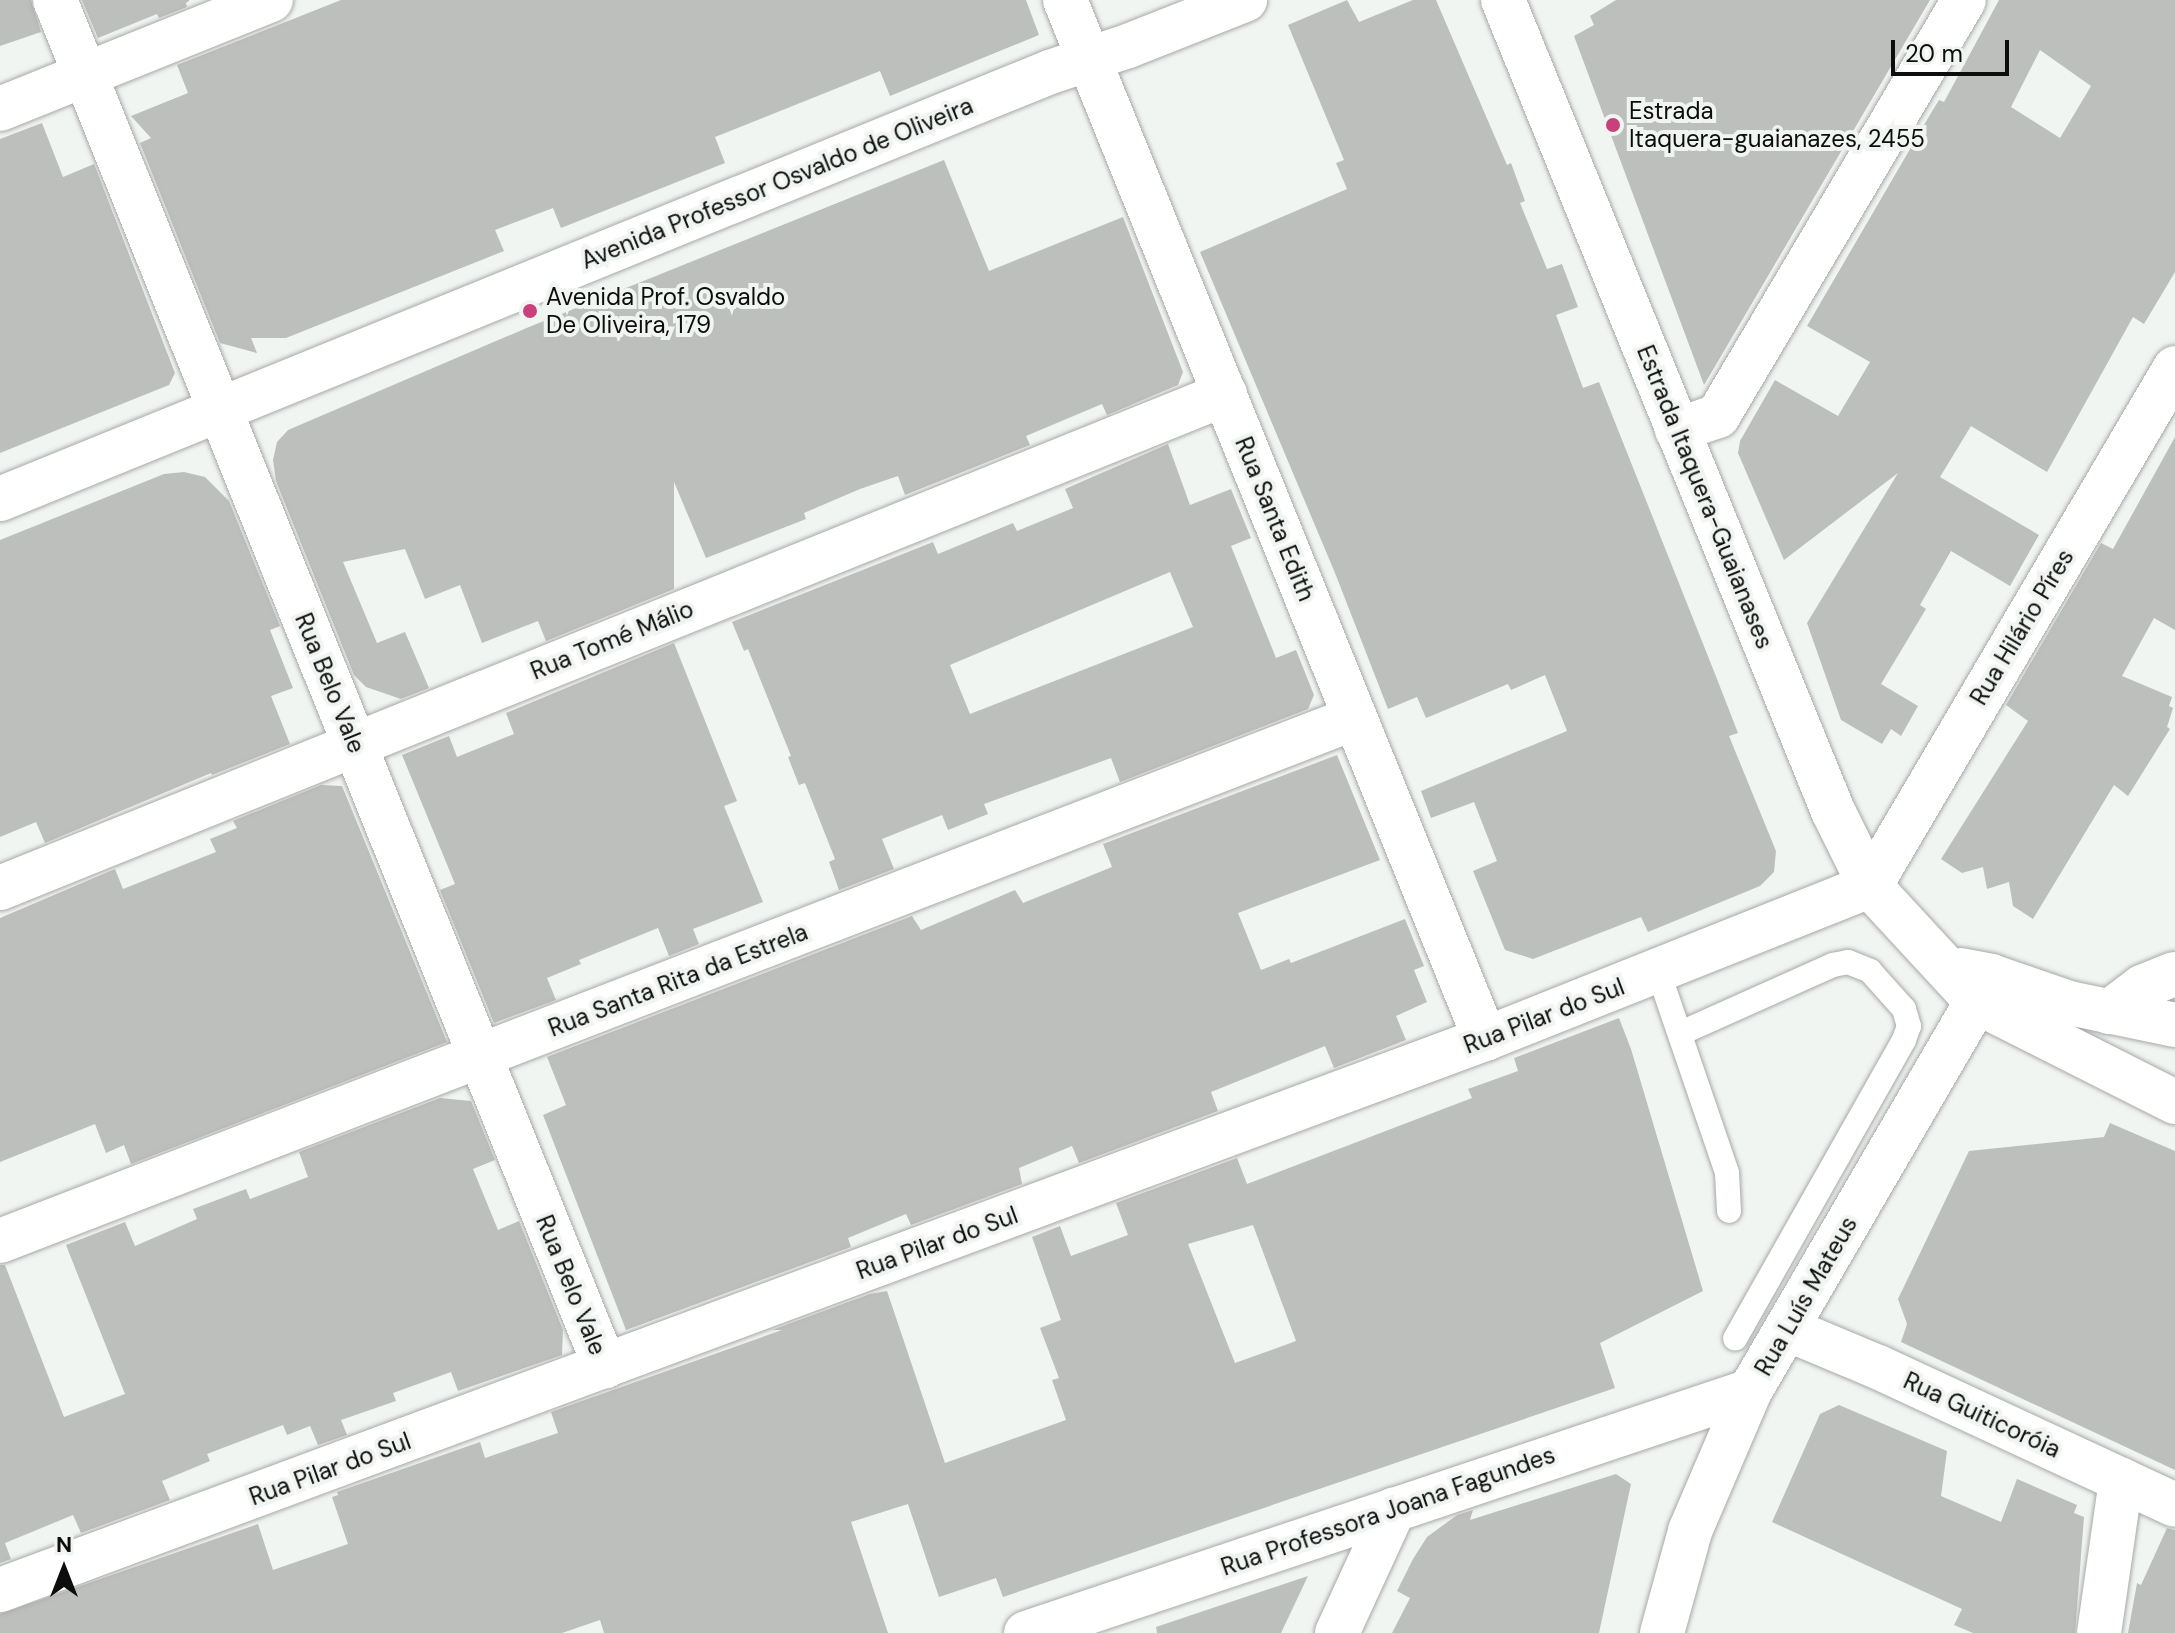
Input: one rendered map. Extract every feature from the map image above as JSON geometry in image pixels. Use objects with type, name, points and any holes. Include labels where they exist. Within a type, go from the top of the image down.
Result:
[{"type":"street","name":"Rua Belo Vale","points":[[55,0],[605,1367]]},
{"type":"street","points":[[0,109],[271,0]]},
{"type":"street","name":"Rua Santa Edith","points":[[1065,0],[1485,1039]]},
{"type":"street","name":"Avenida Professor Osvaldo de Oliveira","points":[[0,499],[1039,76],[1245,0]]},
{"type":"street","name":"Estrada Itaquera-Guaianases","points":[[1503,0],[1833,811],[1870,886],[1949,968],[2175,1102]]},
{"type":"street","points":[[1677,430],[1718,416],[1964,0]]},
{"type":"street","name":"Rua Hilário Píres","points":[[1870,886],[2175,368]]},
{"type":"street","name":"Rua Tomé Málio","points":[[0,888],[1225,394]]},
{"type":"street","name":"Rua Santa Rita da Estrela","points":[[0,1241],[1355,718]]},
{"type":"street","name":"Rua Pilar do Sul","points":[[0,1590],[1485,1039],[1870,886]]},
{"type":"street","points":[[2109,1012],[2142,987],[2175,974]]},
{"type":"street","name":"Estrada Itaquera-Guaianases","points":[[1984,989],[2175,1025]]},
{"type":"street","name":"Rua Luís Mateus","points":[[1662,1633],[1690,1531],[1750,1391],[1984,989]]},
{"type":"street","name":"Rua Guiticoróia","points":[[1787,1329],[1878,1367],[2175,1505]]},
{"type":"street","name":"Rua Professora Joana Fagundes","points":[[1026,1633],[1750,1391]]},
{"type":"street","points":[[2099,1633],[2121,1480]]},
{"type":"street","points":[[1337,1633],[1394,1509]]},
{"type":"lane","points":[[1681,1033],[1833,965],[1848,962],[1870,971],[1904,1009],[1909,1026],[1904,1040],[1735,1339]]},
{"type":"lane","points":[[1658,971],[1727,1173],[1729,1211]]},
{"type":"lane","points":[[1852,1132],[1888,1155]]},
{"type":"building","points":[[0,0],[31,0],[41,32],[0,46]]},
{"type":"building","points":[[82,0],[189,1],[187,7],[159,18],[157,14],[98,38]]},
{"type":"building","points":[[341,0],[1026,0],[1039,35],[890,96],[880,71],[715,137],[725,163],[561,228],[553,208],[495,230],[504,251],[286,338],[251,338],[257,353],[220,343],[140,143],[151,138],[131,116],[188,93],[177,65]]},
{"type":"building","points":[[1347,0],[1359,22],[1413,0],[1436,0],[1507,165],[1511,163],[1525,201],[1520,203],[1547,269],[1562,264],[1578,307],[1556,315],[1583,388],[1599,382],[1738,733],[1729,736],[1776,851],[1774,872],[1760,886],[1648,932],[1641,917],[1533,959],[1505,950],[1473,871],[1497,861],[1474,802],[1431,818],[1421,791],[1567,731],[1545,675],[1511,690],[1508,684],[1426,718],[1417,697],[1388,709],[1335,573],[1200,252],[1347,189],[1336,163],[1344,160],[1288,25]]},
{"type":"building","points":[[1616,0],[1930,0],[1704,385],[1574,36],[1594,25],[1590,16]]},
{"type":"building","points":[[1999,0],[2175,0],[2175,272],[2144,324],[2133,317],[2047,472],[1971,426],[1940,477],[2039,535],[2010,586],[1951,551],[1920,605],[1926,609],[1881,684],[1918,706],[1901,736],[1891,729],[1882,744],[1841,720],[1807,623],[1898,473],[1784,560],[1738,453],[1740,441],[1775,380],[1838,416],[1870,362],[1807,326],[1931,113],[1939,100],[1944,102]],"holes":[[[2040,50],[2091,86],[2060,138],[2011,107]]]},
{"type":"building","points":[[42,123],[63,177],[94,164],[175,373],[169,385],[0,453],[0,139]]},
{"type":"building","points":[[944,160],[989,271],[1123,217],[1183,372],[1178,385],[1107,415],[1102,404],[1026,436],[1030,445],[905,495],[898,476],[860,489],[804,513],[806,519],[706,558],[674,482],[674,589],[546,641],[538,621],[482,643],[460,585],[425,599],[405,549],[343,562],[377,643],[405,632],[429,688],[401,699],[366,687],[354,675],[276,481],[273,460],[277,442],[288,430],[529,327]]},
{"type":"building","points":[[2175,437],[2175,630],[2154,618],[2122,676],[2172,697],[2169,706],[2173,708],[2167,727],[2170,729],[2128,796],[2114,785],[2033,919],[2013,906],[2009,882],[1987,889],[1983,867],[1962,873],[1941,859],[2028,721],[2006,705],[2101,543],[2113,549]]},
{"type":"building","points":[[1168,444],[1190,505],[1231,489],[1251,538],[1231,546],[1276,658],[1296,650],[1314,695],[1308,709],[1120,782],[1111,758],[984,804],[988,814],[948,830],[942,815],[882,839],[894,869],[839,890],[829,862],[835,859],[805,783],[799,785],[788,757],[791,756],[748,649],[744,651],[732,622],[933,542],[938,554],[1013,523],[1017,531],[1073,508],[1065,489]],"holes":[[[1170,572],[1193,627],[970,714],[950,665]]]},
{"type":"building","points":[[184,472],[205,477],[229,501],[280,626],[270,630],[293,688],[271,696],[290,744],[211,773],[45,843],[36,822],[0,837],[0,540],[164,474]]},
{"type":"building","points":[[674,643],[737,801],[724,806],[763,902],[693,929],[699,944],[669,956],[658,928],[579,960],[581,964],[547,978],[556,1000],[494,1023],[440,890],[455,884],[402,755],[449,736],[457,757],[514,734],[506,713]]},
{"type":"building","points":[[1337,755],[1380,860],[1238,913],[1261,970],[1289,959],[1291,963],[1405,919],[1424,966],[1414,970],[1427,1002],[1396,1016],[1406,1040],[1334,1068],[1325,1046],[1211,1092],[1218,1111],[1079,1163],[1072,1146],[1019,1168],[1022,1184],[911,1225],[906,1214],[848,1238],[851,1247],[626,1330],[543,1115],[566,1105],[547,1057],[912,916],[921,930],[1015,890],[1023,903],[1112,867],[1103,844]]},
{"type":"building","points":[[321,785],[342,786],[447,1042],[131,1164],[124,1145],[106,1153],[95,1124],[0,1162],[0,918],[115,869],[123,889],[216,852],[210,839],[237,828],[233,821]]},
{"type":"building","points":[[1619,1018],[1631,1049],[1703,1291],[1600,1343],[1615,1388],[1003,1597],[996,1578],[939,1597],[908,1504],[851,1522],[888,1633],[604,1633],[600,1620],[562,1633],[0,1633],[0,1614],[258,1524],[273,1570],[348,1544],[332,1497],[338,1495],[337,1492],[480,1442],[485,1458],[558,1433],[551,1412],[782,1330],[772,1330],[870,1294],[887,1291],[945,1463],[1066,1420],[1052,1380],[1059,1378],[1040,1328],[1061,1320],[1032,1237],[1060,1226],[1071,1256],[1128,1235],[1116,1203],[1237,1158],[1247,1184],[1472,1098],[1468,1089],[1518,1071],[1514,1058]],"holes":[[[1253,1225],[1296,1341],[1235,1363],[1188,1244]]]},
{"type":"building","points":[[440,1098],[471,1101],[495,1160],[473,1169],[498,1230],[519,1221],[563,1330],[562,1355],[458,1391],[451,1372],[393,1393],[396,1401],[341,1420],[347,1435],[318,1445],[310,1426],[287,1435],[283,1425],[207,1454],[210,1461],[162,1481],[170,1500],[81,1533],[73,1515],[5,1543],[11,1559],[0,1563],[0,1265],[5,1265],[64,1417],[125,1394],[66,1245],[125,1222],[135,1246],[197,1219],[193,1209],[246,1189],[250,1199],[308,1177],[299,1152]]},
{"type":"building","points":[[2110,1123],[2175,1151],[2175,1470],[1901,1342],[1907,1324],[1898,1299],[1969,1151],[2104,1137]]},
{"type":"building","points":[[1839,1405],[1947,1451],[1941,1496],[2001,1522],[2017,1479],[2077,1505],[2074,1513],[2084,1517],[2075,1633],[1973,1633],[1954,1625],[1962,1609],[1772,1522],[1820,1414]]},
{"type":"building","points":[[1616,1474],[1631,1484],[1599,1633],[1392,1633],[1410,1598],[1397,1591],[1413,1559],[1427,1537],[1457,1515],[1473,1510],[1470,1520]]},
{"type":"building","points":[[2167,1528],[2175,1530],[2175,1633],[2128,1633],[2137,1583],[2141,1585]]},
{"type":"building","points":[[1308,1576],[1281,1633],[1157,1633],[1156,1627]]},
{"type":"place","name":"Estrada Itaquera-guaianazes, 2455","points":[[1613,125]]},
{"type":"place","name":"Avenida Prof. Osvaldo De Oliveira, 179","points":[[530,311]]}]
